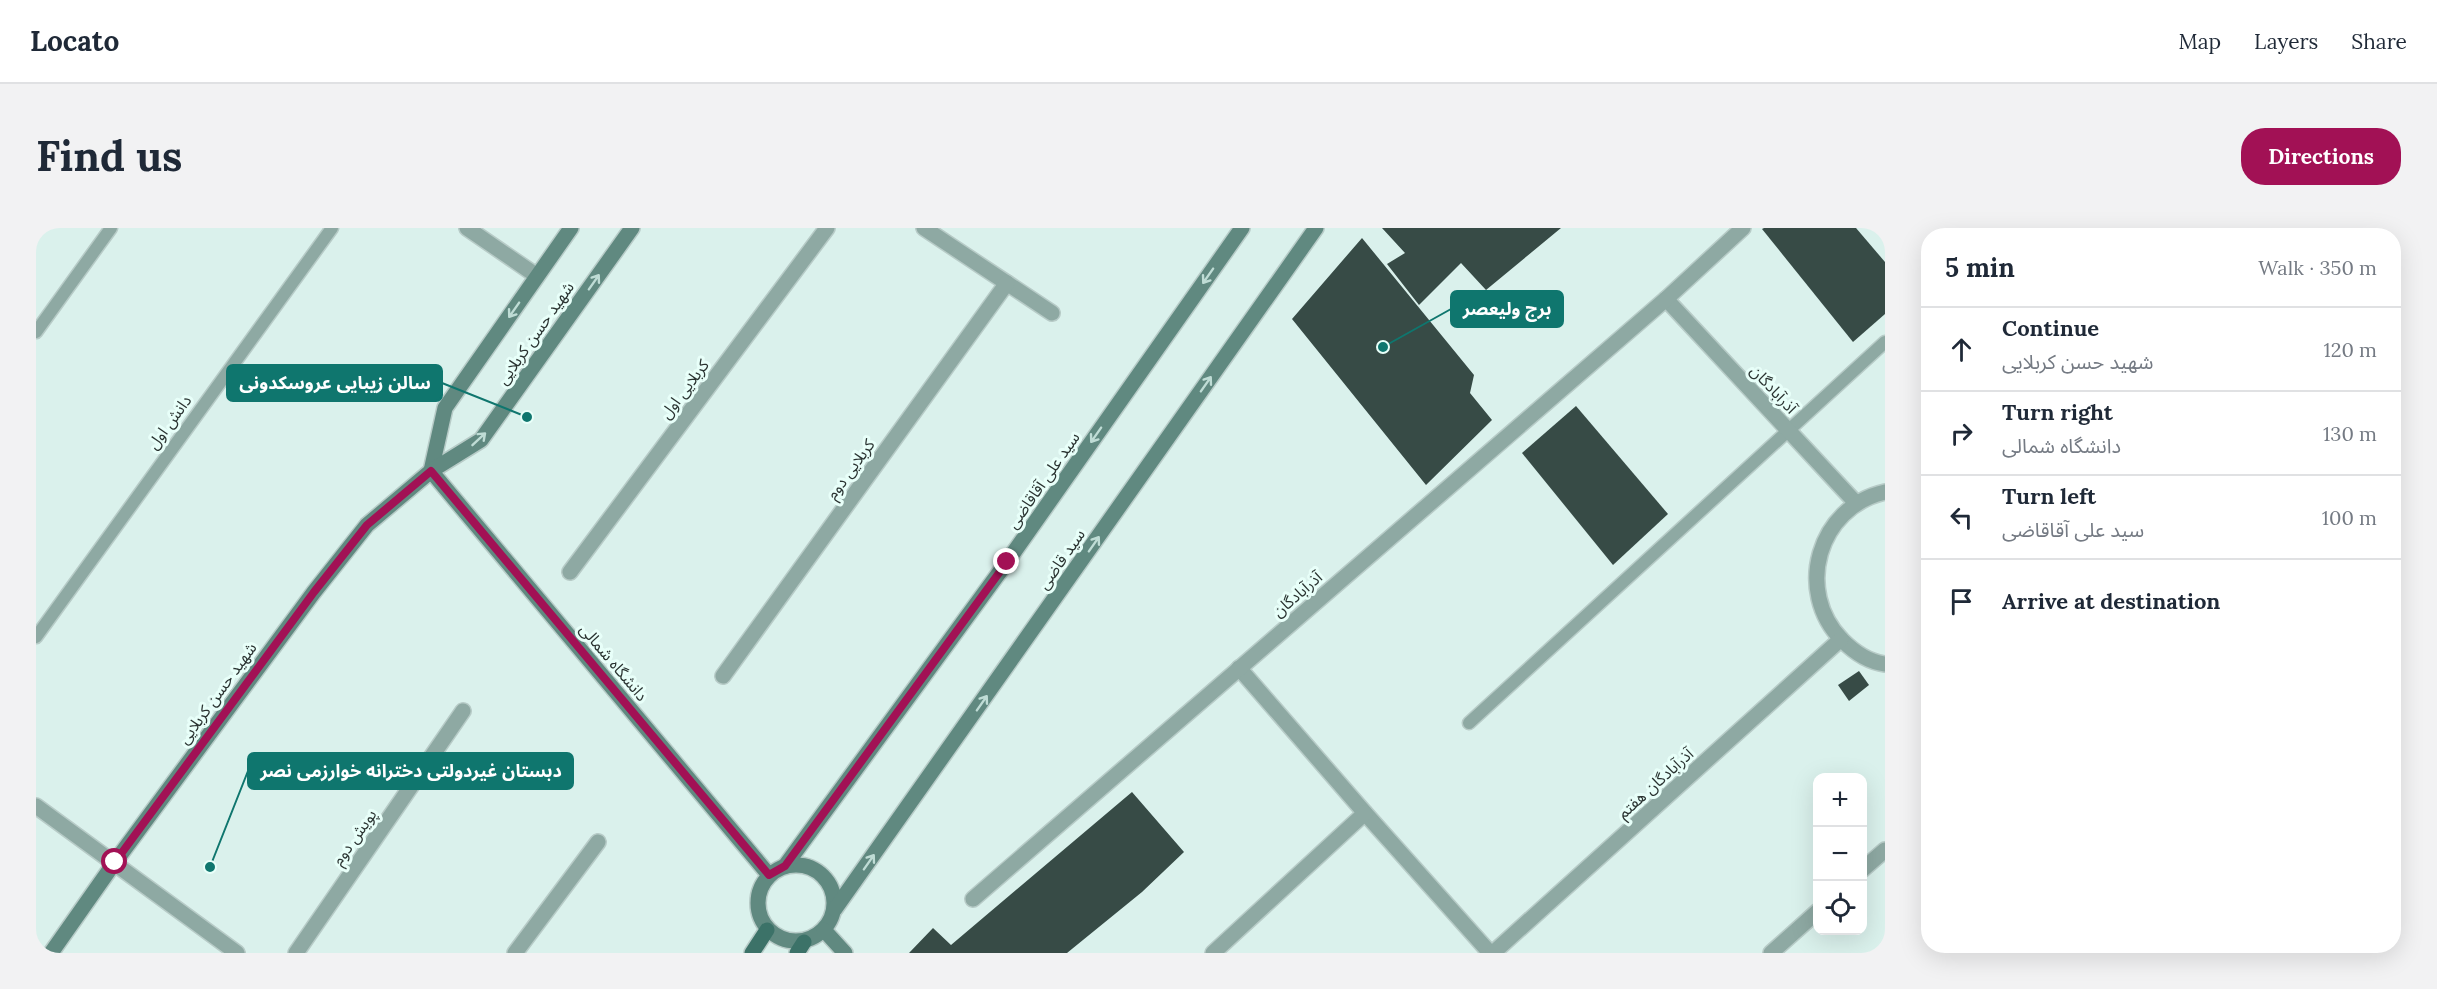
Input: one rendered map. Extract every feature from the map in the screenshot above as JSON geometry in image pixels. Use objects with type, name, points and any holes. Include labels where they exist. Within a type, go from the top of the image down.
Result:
[{"type":"main road","points":[[752,953],[767,930]]},
{"type":"street","points":[[467,228],[537,276]]},
{"type":"street","name":"شهید حسن کربلایی","points":[[431,471],[445,408],[571,228]]},
{"type":"street","name":"شهید حسن کربلایی","points":[[51,953],[307,601],[367,525],[431,471],[481,440],[632,228]]},
{"type":"street","name":"کربلایی اول","points":[[570,572],[827,228]]},
{"type":"street","points":[[924,228],[1052,313]]},
{"type":"street","name":"سید علی آقاقاضی","points":[[785,866],[1007,562],[1242,228]]},
{"type":"street","name":"سید قاضی","points":[[835,909],[1316,228]]},
{"type":"street","name":"آذرآبادگان","points":[[973,899],[1666,299],[1743,228]]},
{"type":"street","name":"کربلایی دوم","points":[[723,676],[1006,283]]},
{"type":"street","name":"آذرآبادگان","points":[[1666,299],[1856,504]]},
{"type":"street","name":"دانشگاه شمالی","points":[[431,471],[769,875]]},
{"type":"street","points":[[1885,492],[1856,504],[1834,523],[1821,549],[1816,578],[1820,606],[1834,632],[1855,652],[1885,664]]},
{"type":"street","name":"آذرآبادگان هفتم","points":[[1492,953],[1841,639]]},
{"type":"street","points":[[1239,668],[1365,813],[1492,953]]},
{"type":"street","name":"پویش دوم","points":[[296,953],[463,711]]},
{"type":"street","points":[[36,806],[237,953]]},
{"type":"street","points":[[1213,953],[1365,813]]},
{"type":"street","points":[[515,953],[598,842]]},
{"type":"street","points":[[1867,866],[1885,850]]},
{"type":"street","points":[[801,865],[815,870],[827,880],[834,894],[835,909],[824,930],[800,947],[767,930],[759,917],[757,901],[760,887],[769,875],[785,866],[801,865]]},
{"type":"street","points":[[1771,953],[1813,915]]},
{"type":"street","points":[[824,930],[845,953]]},
{"type":"lane","points":[[36,332],[111,228]]},
{"type":"lane","name":"دانش اول","points":[[36,636],[332,228]]},
{"type":"lane","points":[[1469,723],[1885,342]]},
{"type":"building","points":[[1382,228],[1561,228],[1486,290],[1461,263],[1419,305],[1387,264],[1405,253]]},
{"type":"building","points":[[1856,228],[1885,262],[1885,314],[1853,342],[1762,229]]},
{"type":"building","points":[[1362,238],[1474,375],[1470,393],[1492,420],[1426,485],[1292,319]]},
{"type":"building","points":[[1576,406],[1668,514],[1613,565],[1522,453]]},
{"type":"building","points":[[1859,671],[1869,685],[1849,701],[1838,685]]},
{"type":"building","points":[[1132,792],[1184,852],[1142,892],[1067,953],[909,953],[933,928],[951,945]]},
{"type":"place","name":"برج ولیعصر","points":[[1383,347]]},
{"type":"place","name":"سالن زیبایی عروسکدونی","points":[[527,417]]},
{"type":"place","name":"دبستان غیردولتی دخترانه خوارزمی نصر","points":[[210,867]]},
{"type":"route","points":[[115,862],[314,592],[367,525],[431,471],[769,875],[785,866],[1007,562]]}]
